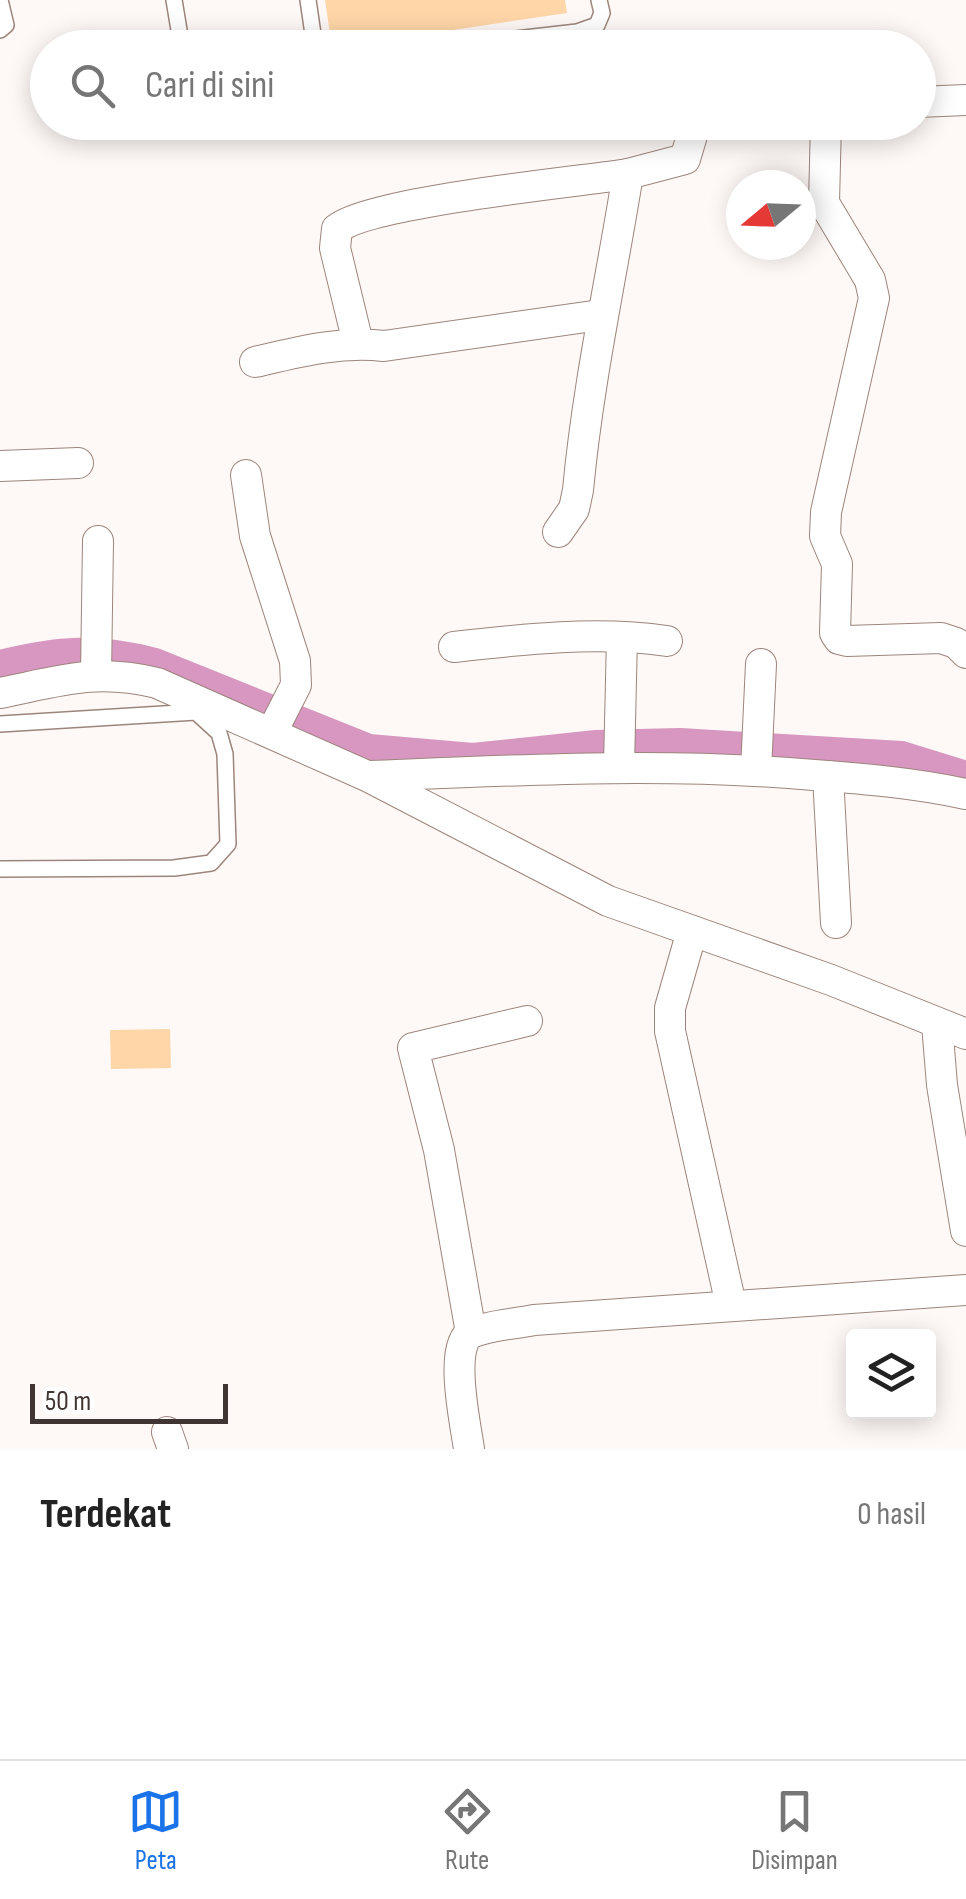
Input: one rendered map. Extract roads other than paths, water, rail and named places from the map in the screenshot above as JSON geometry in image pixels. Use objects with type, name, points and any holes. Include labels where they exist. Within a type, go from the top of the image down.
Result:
[{"type":"street","points":[[936,101],[966,100]]},
{"type":"street","points":[[358,343],[336,248],[337,229],[344,222],[394,208],[628,174],[685,159],[691,140]]},
{"type":"street","points":[[826,140],[824,203],[870,280],[874,298],[826,512],[825,536],[836,564],[836,634],[847,642],[941,638],[956,643],[966,653]]},
{"type":"street","points":[[558,532],[574,509],[578,490],[600,315],[628,174]]},
{"type":"street","points":[[255,362],[358,343],[384,346],[600,315]]},
{"type":"street","points":[[0,466],[78,463]]},
{"type":"street","points":[[246,475],[255,536],[295,661],[296,684],[281,716]]},
{"type":"street","points":[[96,668],[98,541]]},
{"type":"street","points":[[619,751],[622,638]]},
{"type":"street","points":[[454,647],[525,639],[667,641]]},
{"type":"street","points":[[756,756],[762,664]]},
{"type":"street","points":[[0,693],[96,668],[281,716],[366,776],[608,901],[831,980],[952,1029],[942,1084],[966,1230]]},
{"type":"street","points":[[366,776],[619,751],[756,756],[828,776],[916,783],[966,794]]},
{"type":"street","points":[[828,776],[836,922]]},
{"type":"street","points":[[692,931],[670,1008],[670,1031],[730,1305]]},
{"type":"street","points":[[471,1333],[439,1150],[413,1048],[527,1021]]},
{"type":"street","points":[[469,1449],[460,1378],[461,1346],[471,1333],[534,1320],[966,1290]]},
{"type":"lane","points":[[0,0],[6,25],[0,30]]},
{"type":"lane","points":[[174,0],[179,30]]},
{"type":"lane","points":[[308,0],[312,30]]},
{"type":"lane","points":[[583,30],[596,26],[602,13],[599,0]]},
{"type":"lane","points":[[0,724],[196,712],[219,733],[226,754],[228,844],[211,863],[174,868],[0,869]]},
{"type":"waterway","points":[[0,664],[78,652],[134,657],[369,748],[473,757],[596,744],[680,742],[902,755],[966,775]]}]
